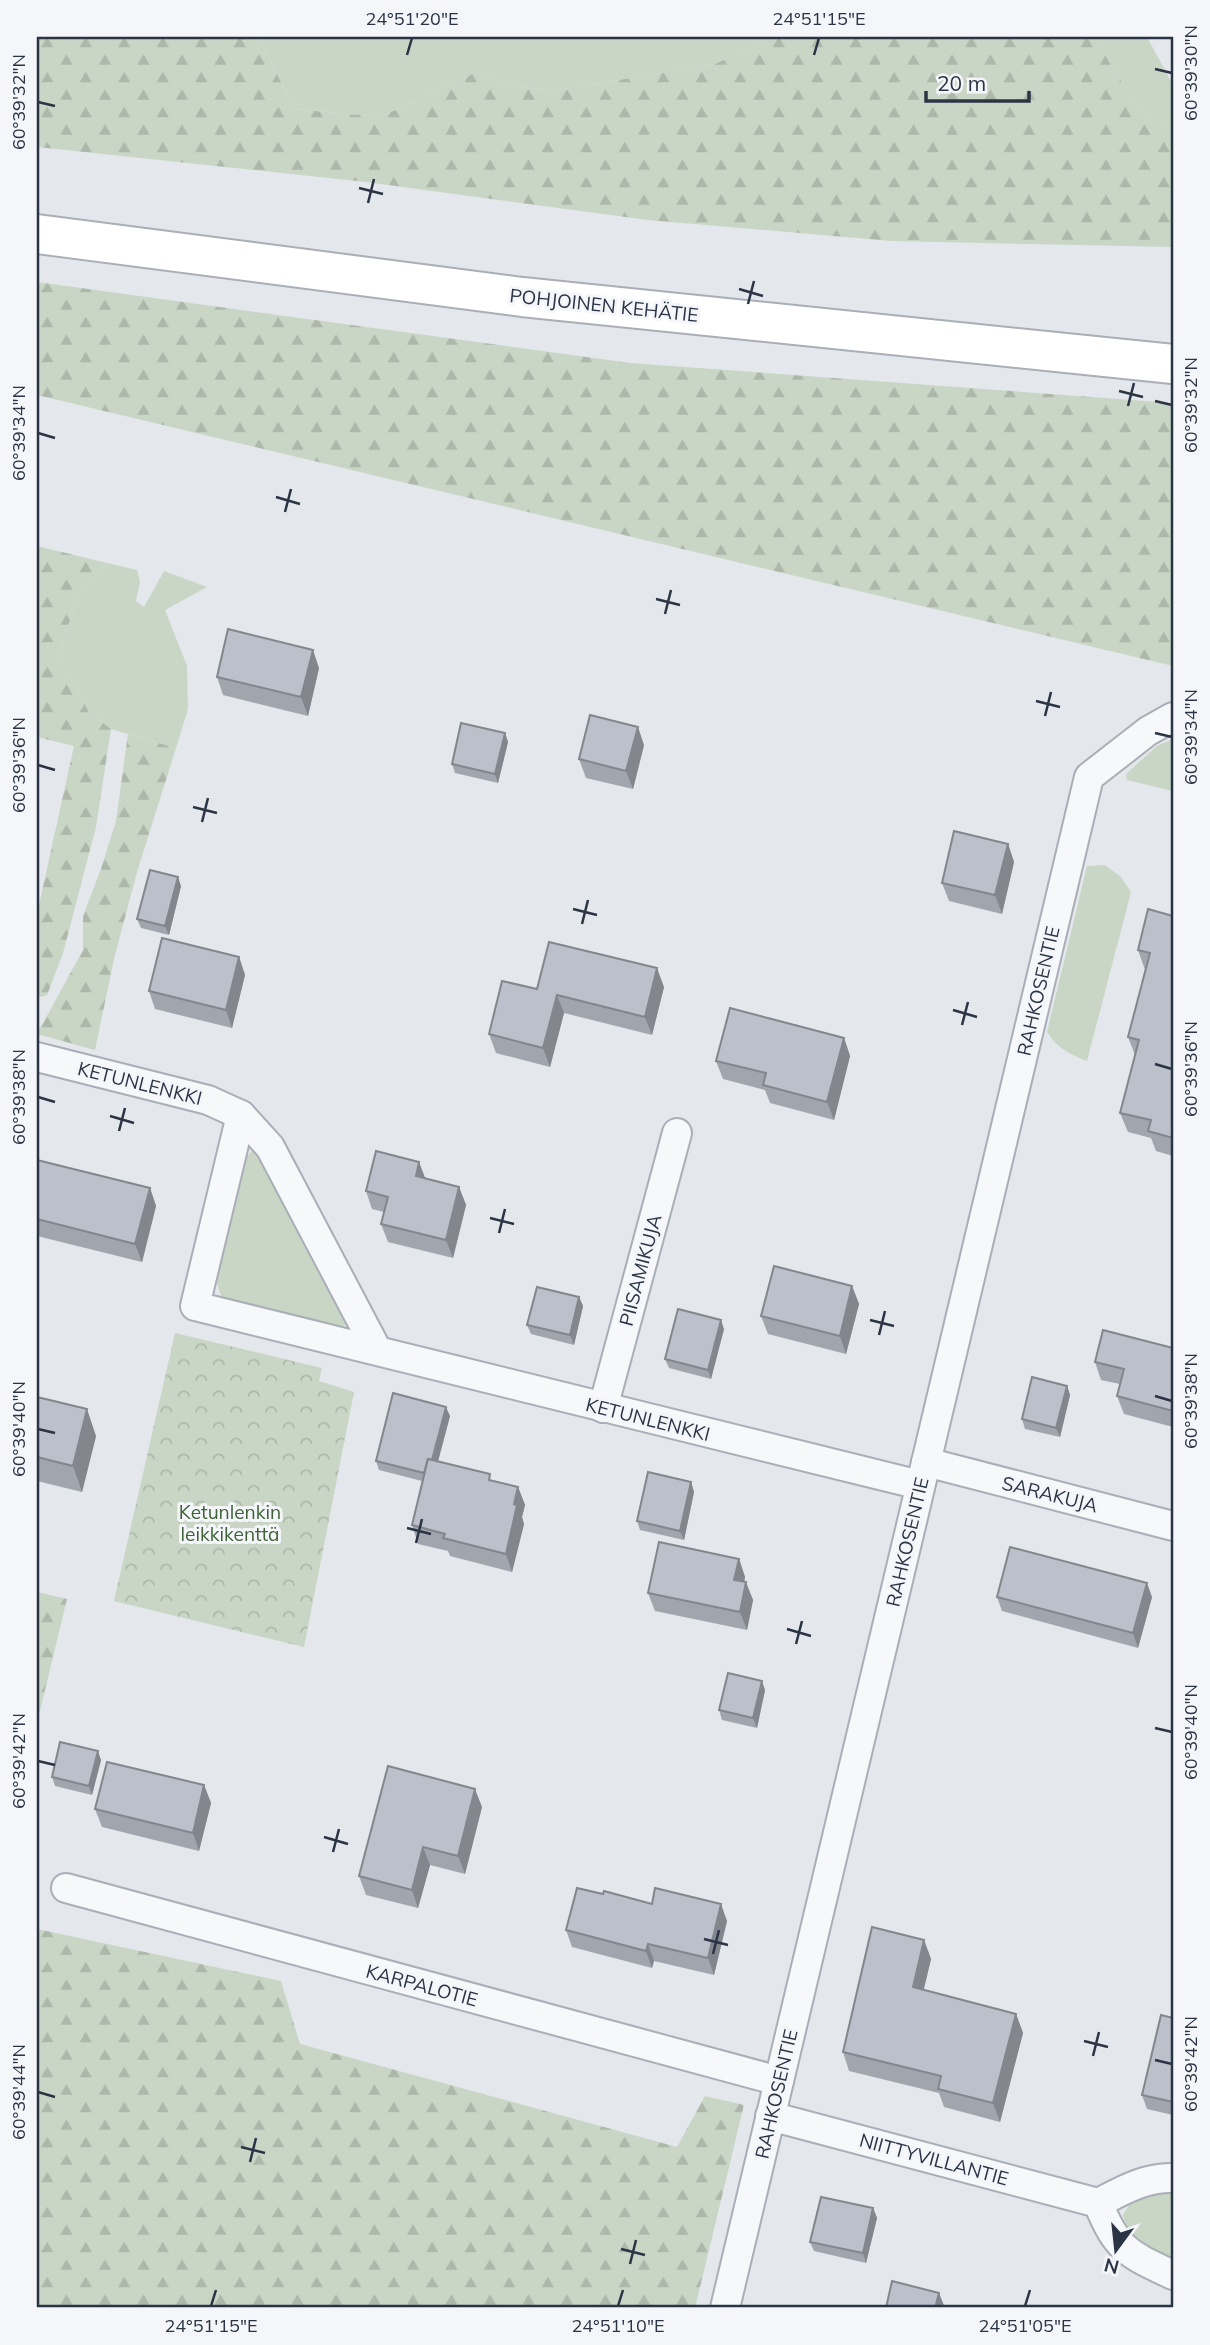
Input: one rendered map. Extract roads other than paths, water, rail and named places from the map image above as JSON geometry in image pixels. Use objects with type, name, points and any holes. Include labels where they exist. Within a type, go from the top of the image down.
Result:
[{"type":"main road","name":"POHJOINEN KEHÄTIE","points":[[37,234],[522,297],[1173,364]]},
{"type":"street","name":"RAHKOSENTIE","points":[[725,2308],[1089,777],[1148,731],[1173,717]]},
{"type":"street","name":"KETUNLENKKI","points":[[37,1057],[208,1100],[240,1115],[270,1147],[377,1350]]},
{"type":"street","name":"KETUNLENKKI","points":[[240,1115],[195,1306],[603,1408],[923,1474]]},
{"type":"street","name":"PIISAMIKUJA","points":[[603,1408],[677,1133]]},
{"type":"street","name":"SARAKUJA","points":[[923,1474],[1173,1526]]},
{"type":"street","name":"KARPALOTIE","points":[[66,1888],[779,2081]]},
{"type":"street","name":"NIITTYVILLANTIE","points":[[771,2116],[1098,2203]]},
{"type":"street","points":[[1173,2178],[1135,2184],[1098,2203],[1110,2232],[1133,2257],[1173,2275]]},
{"type":"park label","name":"Ketunlenkin leikkikenttä","points":[[230,1523]]}]
